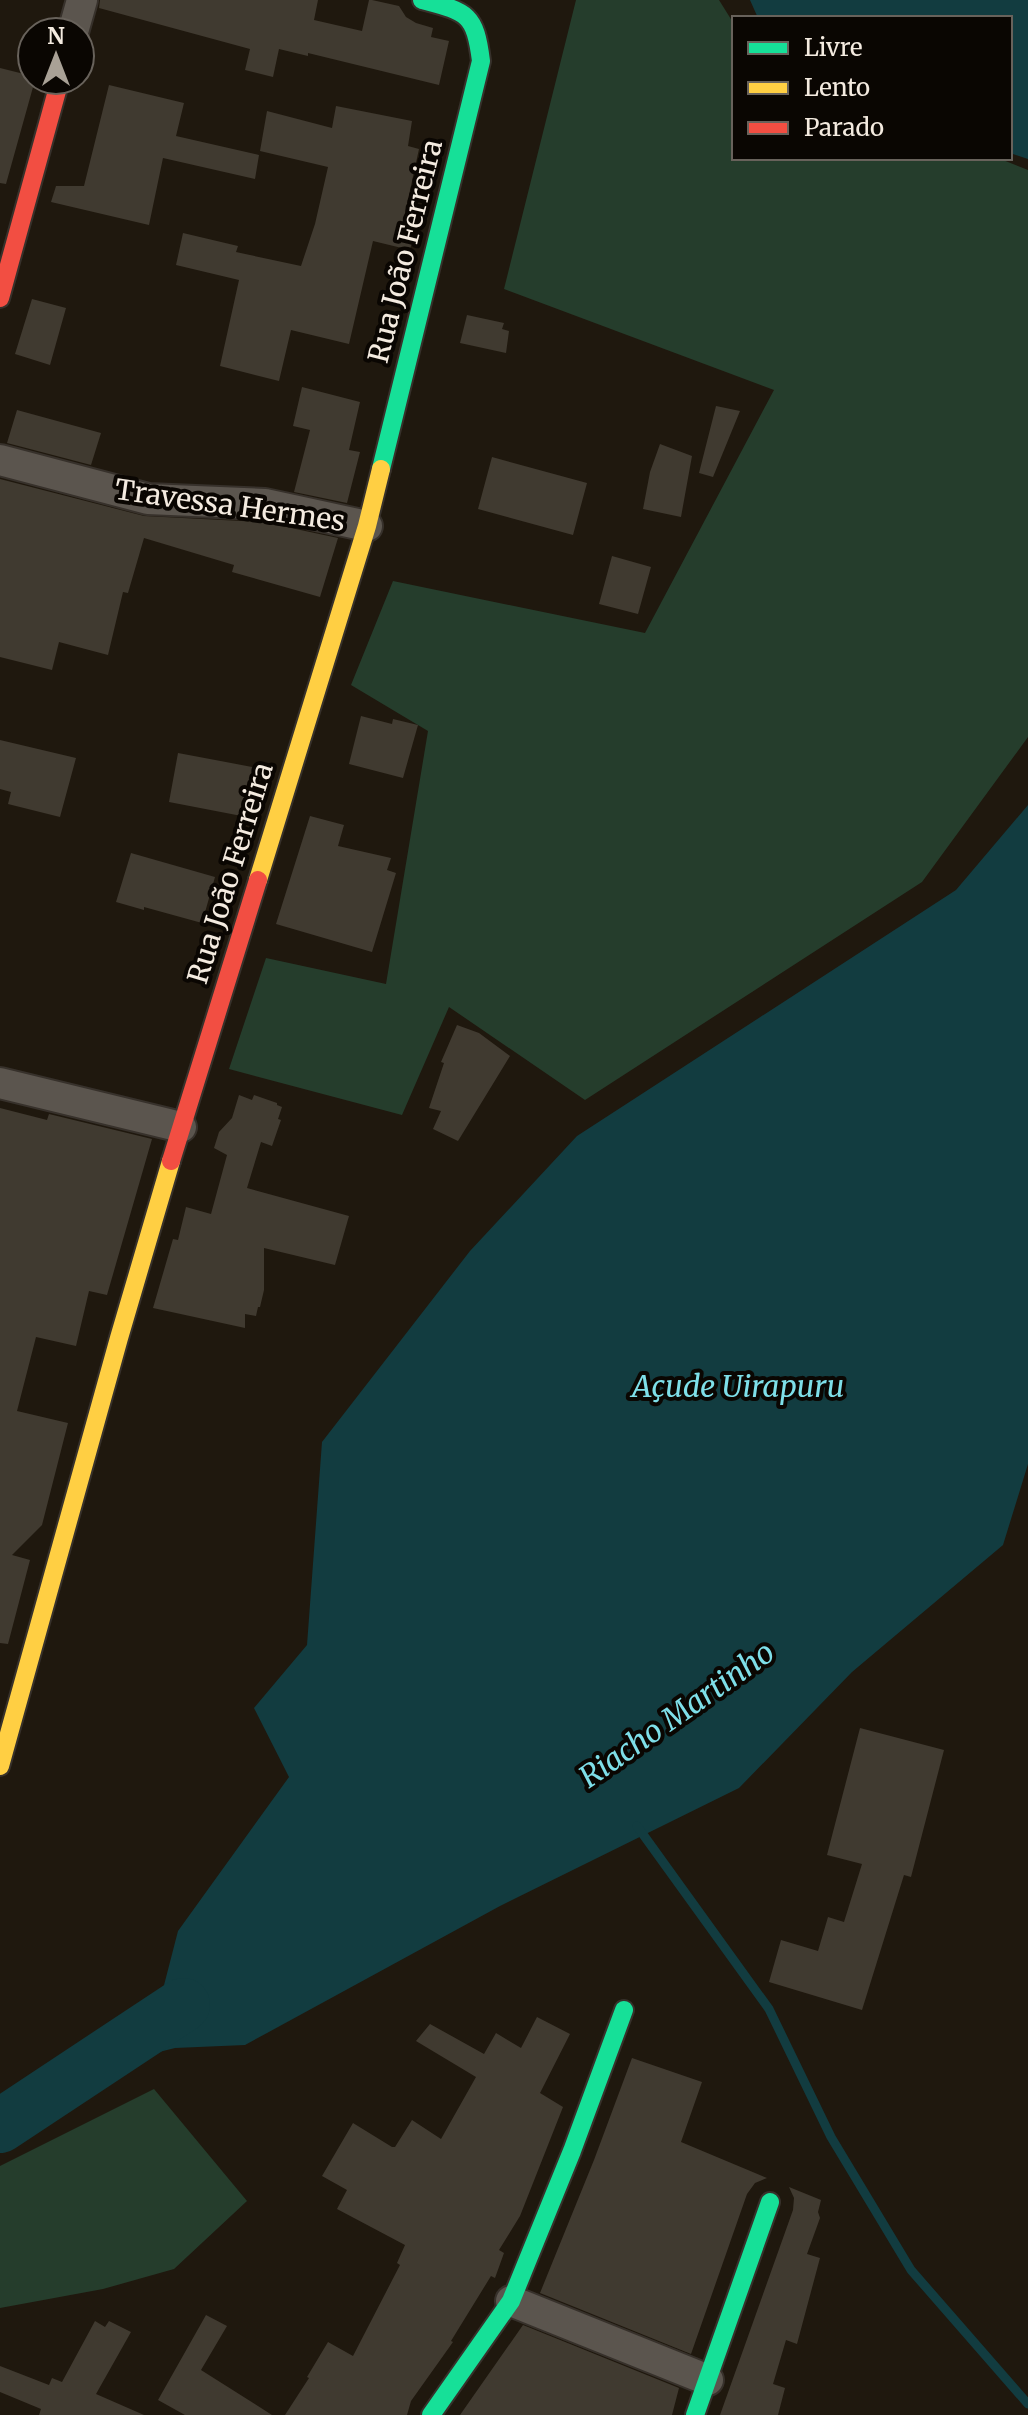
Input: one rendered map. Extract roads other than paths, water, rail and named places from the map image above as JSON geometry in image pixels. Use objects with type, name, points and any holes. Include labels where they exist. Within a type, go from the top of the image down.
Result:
[{"type":"street","name":"Rua João Ferreira","points":[[0,1766],[181,1127],[367,526],[481,61],[474,22],[465,13],[422,0]]},
{"type":"street","points":[[0,298],[56,96]]},
{"type":"street","name":"Travessa Hermes","points":[[0,460],[148,499],[265,504],[367,526]]},
{"type":"street","points":[[0,1083],[181,1127]]},
{"type":"street","points":[[431,2415],[511,2301],[572,2151],[624,2010]]},
{"type":"street","points":[[695,2415],[770,2202]]},
{"type":"street","points":[[511,2301],[708,2380]]},
{"type":"water","points":[[750,0],[1028,0],[1028,159],[1012,154],[1012,16],[757,16]]},
{"type":"water","name":"Açude Uirapuru","points":[[1028,805],[1028,1464],[1003,1545],[852,1672],[739,1788],[500,1906],[245,2045],[175,2048],[107,2065],[162,1993],[178,1931],[289,1777],[254,1708],[307,1645],[322,1442],[470,1251],[577,1136],[956,890]]},
{"type":"waterway","points":[[637,1826],[769,2009],[831,2137],[911,2270],[1028,2404]]},
{"type":"waterway","name":"Riacho Martinho","points":[[0,2126],[183,2005]]}]
